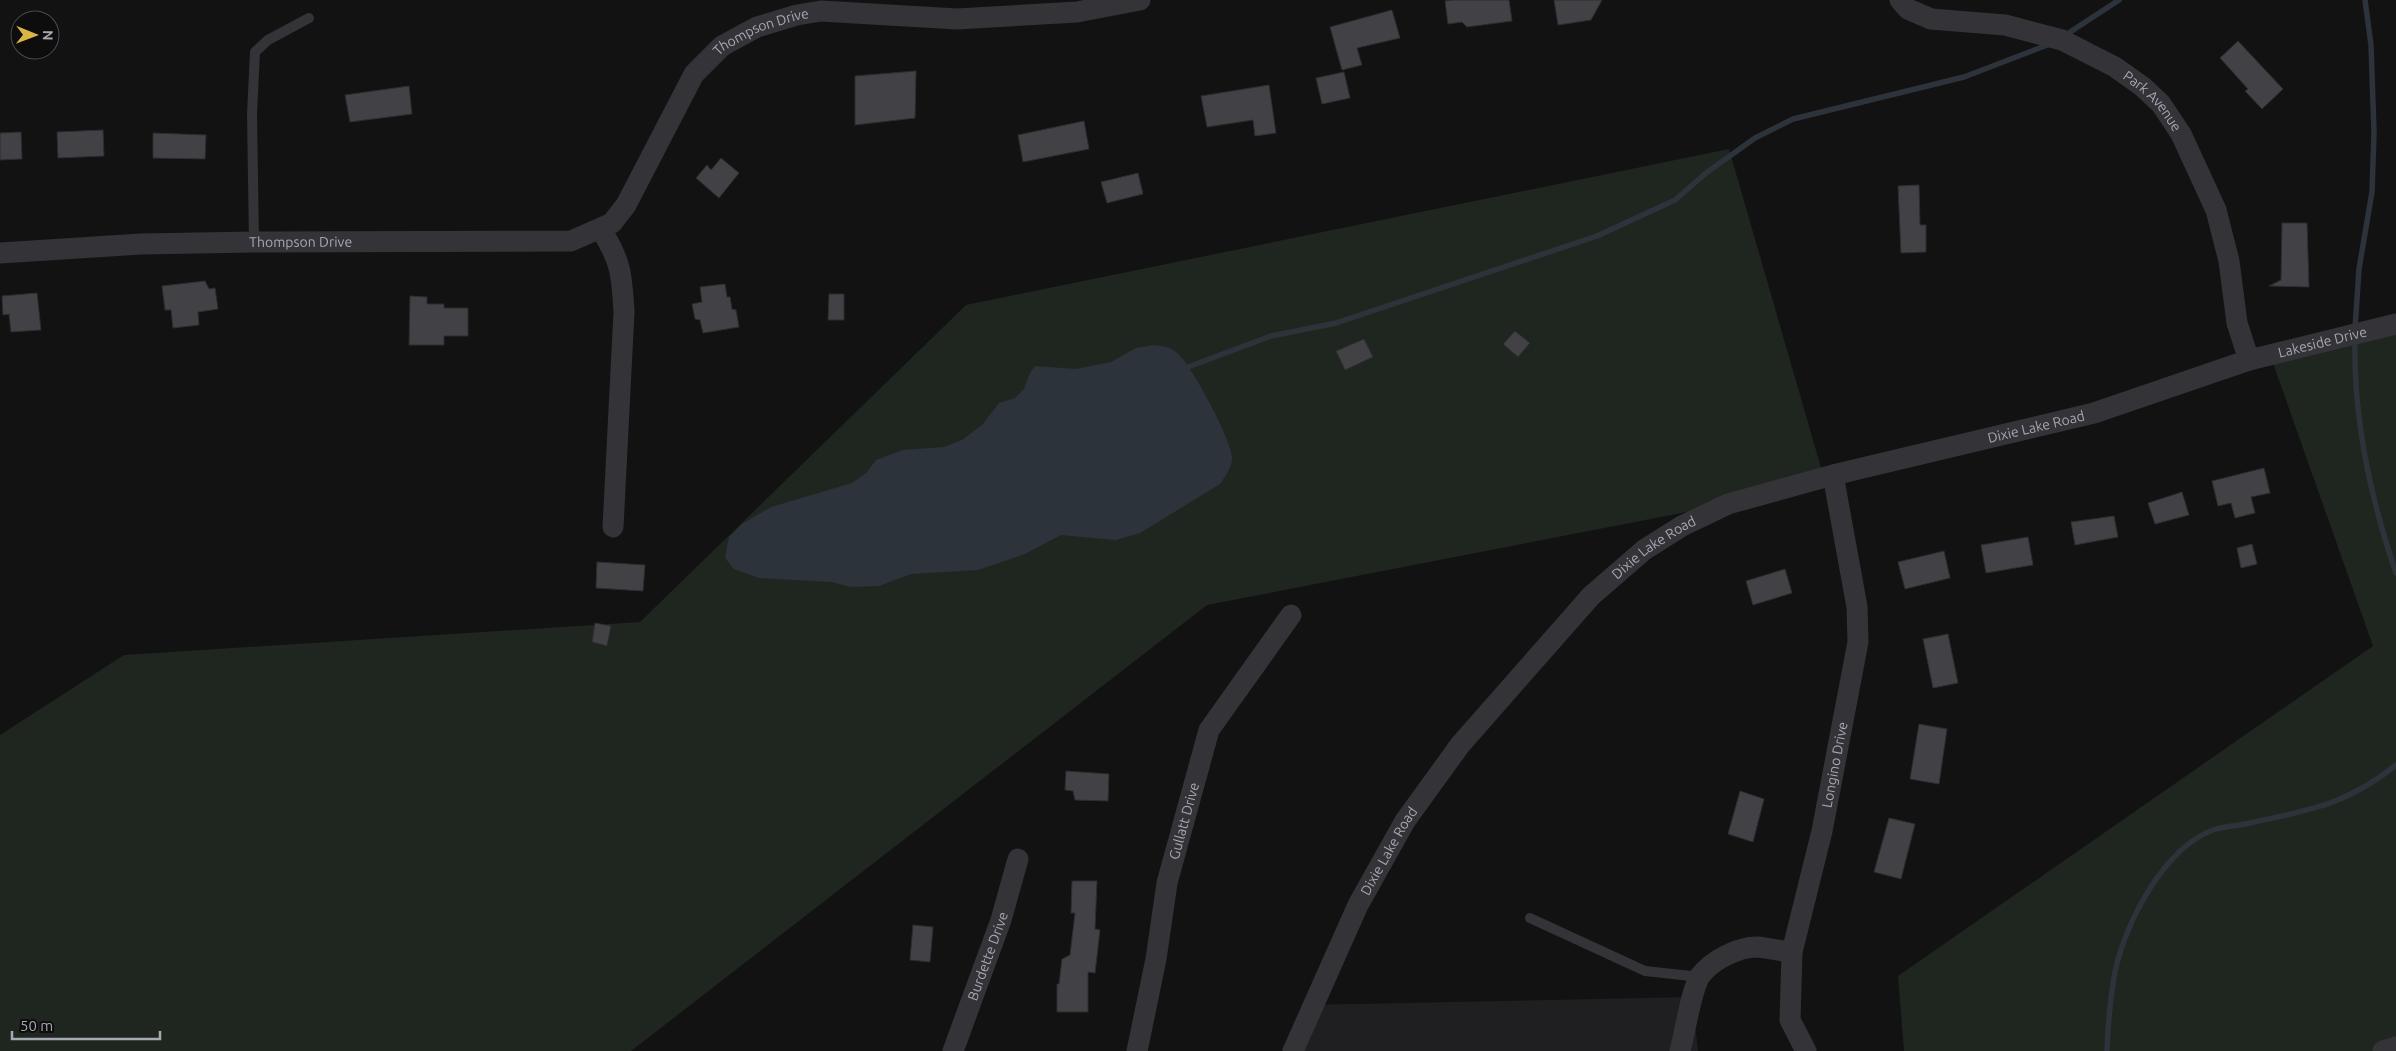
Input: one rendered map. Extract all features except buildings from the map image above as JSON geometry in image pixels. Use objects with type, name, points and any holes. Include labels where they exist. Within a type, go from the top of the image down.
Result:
[{"type":"street","name":"Thompson Drive","points":[[0,254],[141,244],[571,241],[601,230],[612,223],[626,205],[694,74],[722,46],[757,27],[798,15],[821,12],[957,19],[1077,12],[1140,0]]},
{"type":"street","name":"Park Avenue","points":[[1900,0],[1908,9],[1931,19],[2005,25],[2062,40],[2115,67],[2143,87],[2161,104],[2181,134],[2216,210],[2229,261],[2237,324],[2249,360]]},
{"type":"street","points":[[601,230],[615,251],[622,283],[624,312],[613,527]]},
{"type":"street","name":"Lakeside Drive","points":[[2249,360],[2396,324]]},
{"type":"street","name":"Dixie Lake Road","points":[[1293,1051],[1358,905],[1405,820],[1460,745],[1591,596],[1644,550],[1682,526],[1728,504],[1833,476],[2094,413],[2249,360]]},
{"type":"street","name":"Longino Drive","points":[[1806,1051],[1790,1020],[1792,952],[1822,831],[1858,642],[1857,607],[1833,476]]},
{"type":"street","name":"Gullatt Drive","points":[[1137,1051],[1156,959],[1167,883],[1209,730],[1290,615]]},
{"type":"street","name":"Burdette Drive","points":[[953,1051],[1001,920],[1018,859]]},
{"type":"street","points":[[1680,1051],[1700,977],[1710,966],[1734,952],[1756,947],[1792,952]]},
{"type":"street","points":[[2383,1051],[2396,1047]]},
{"type":"lane","points":[[254,242],[252,114],[255,52],[268,40],[308,18]]},
{"type":"lane","points":[[1530,918],[1646,971],[1700,977]]},
{"type":"shaded area","points":[[1729,149],[1826,485],[1207,605],[631,1051],[0,1051],[0,735],[124,655],[640,622],[966,305]]},
{"type":"shaded area","points":[[2396,325],[2396,1051],[1904,1051],[1898,976],[2373,646],[2268,349]]},
{"type":"shaded area","points":[[1154,345],[1172,350],[1187,365],[1219,421],[1230,448],[1232,460],[1220,484],[1140,533],[1116,540],[1061,535],[1025,554],[978,570],[911,574],[879,586],[850,587],[832,582],[759,578],[734,569],[725,558],[729,537],[742,524],[771,507],[852,483],[866,473],[876,460],[903,450],[944,447],[962,440],[982,425],[999,403],[1015,398],[1024,389],[1035,366],[1076,369],[1111,362],[1136,348]]},
{"type":"shaded area","points":[[1692,997],[1698,1051],[1286,1051],[1304,1005]]},
{"type":"waterway","points":[[2064,36],[2119,0]]},
{"type":"waterway","points":[[2355,328],[2359,269],[2372,192],[2374,133],[2371,45],[2365,0]]},
{"type":"waterway","points":[[1188,367],[1271,336],[1336,323],[1597,236],[1675,200],[1706,173],[1755,138],[1793,119],[1964,77],[2050,44]]},
{"type":"waterway","points":[[2355,338],[2357,398],[2365,457],[2378,515],[2396,573]]},
{"type":"waterway","points":[[2107,1051],[2112,992],[2120,953],[2137,910],[2149,889],[2178,853],[2195,839],[2213,830],[2291,814],[2344,798],[2361,789],[2396,765]]}]
